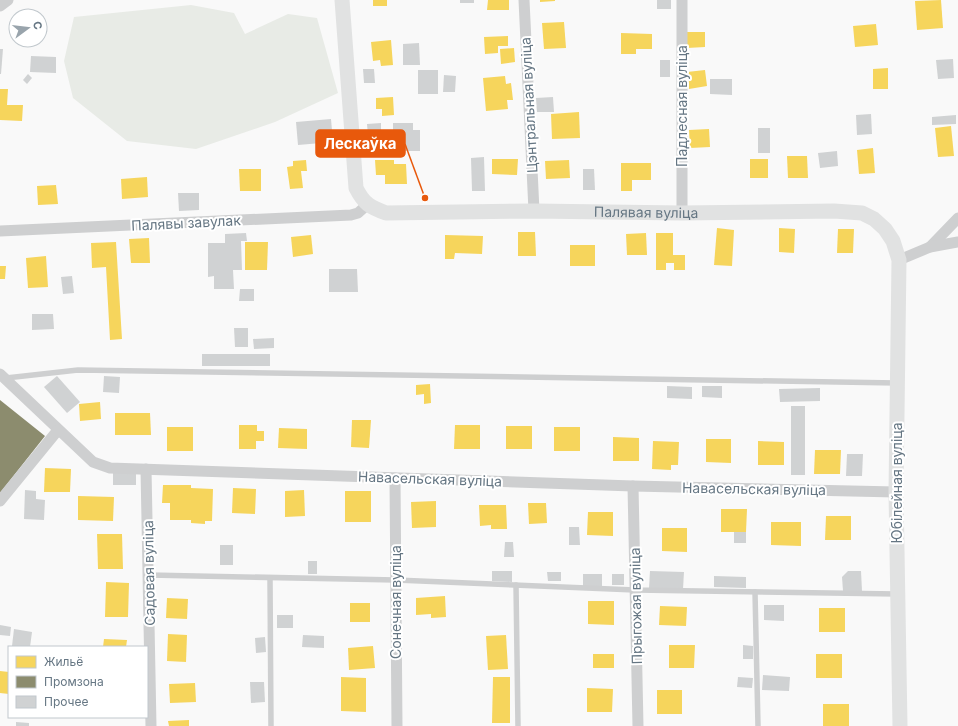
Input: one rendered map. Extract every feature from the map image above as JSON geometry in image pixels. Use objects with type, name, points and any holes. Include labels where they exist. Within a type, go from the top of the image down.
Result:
[{"type":"main road","points":[[342,0],[356,188],[362,200],[368,204]]},
{"type":"main road","name":"Палявая вуліца","points":[[368,204],[386,213],[534,211],[682,213],[834,211],[862,213],[874,219],[885,229],[893,241]]},
{"type":"main road","name":"Юбілейная вуліца","points":[[893,241],[899,260],[896,492],[900,726]]},
{"type":"street","points":[[0,6],[8,0]]},
{"type":"street","name":"Цэнтральная вуліца","points":[[524,0],[534,211]]},
{"type":"street","name":"Падлесная вуліца","points":[[682,0],[682,213]]},
{"type":"street","name":"Палявы завулак","points":[[0,231],[351,215],[358,213],[368,204]]},
{"type":"street","points":[[930,247],[958,218]]},
{"type":"street","points":[[899,260],[930,247],[958,242]]},
{"type":"street","name":"Навасельская вуліца","points":[[2,376],[93,462],[110,468],[633,486],[896,492]]},
{"type":"street","points":[[0,502],[58,430]]},
{"type":"street","name":"Садовая вуліца","points":[[146,469],[151,726]]},
{"type":"street","name":"Сонечная вуліца","points":[[395,478],[397,726]]},
{"type":"street","name":"Прыгожая вуліца","points":[[633,486],[638,726]]},
{"type":"lane","points":[[2,376],[78,370],[897,383]]},
{"type":"lane","points":[[149,576],[396,580],[636,590],[898,594]]},
{"type":"lane","points":[[270,578],[271,726]]},
{"type":"lane","points":[[516,585],[518,726]]},
{"type":"lane","points":[[755,592],[758,726]]},
{"type":"shaded area","points":[[191,5],[234,13],[245,34],[288,14],[317,18],[338,93],[275,122],[196,149],[127,141],[73,98],[64,61],[74,17]]},
{"type":"building: Жильё","points":[[373,0],[387,0],[387,6],[373,6]]},
{"type":"building: Жильё","points":[[488,0],[509,0],[509,10],[487,10]]},
{"type":"building: Жильё","points":[[540,0],[555,0],[555,1],[540,2]]},
{"type":"building: Жильё","points":[[941,0],[943,28],[917,30],[915,1]]},
{"type":"building: Жильё","points":[[564,22],[566,48],[544,49],[542,23]]},
{"type":"building: Жильё","points":[[876,24],[878,45],[855,47],[853,26]]},
{"type":"building: Жильё","points":[[687,32],[705,32],[705,47],[687,48]]},
{"type":"building: Жильё","points":[[621,33],[652,34],[652,49],[636,49],[636,54],[621,54]]},
{"type":"building: Жильё","points":[[508,36],[508,46],[498,46],[498,53],[485,54],[484,37]]},
{"type":"building: Жильё","points":[[391,40],[393,65],[381,66],[380,60],[373,61],[371,42]]},
{"type":"building: Жильё","points":[[514,48],[515,62],[501,64],[500,49]]},
{"type":"building: Жильё","points":[[888,68],[888,89],[873,89],[873,69]]},
{"type":"building: Жильё","points":[[705,70],[707,86],[689,89],[687,72]]},
{"type":"building: Жильё","points":[[505,76],[506,84],[511,83],[513,100],[507,100],[508,109],[486,111],[483,78]]},
{"type":"building: Жильё","points":[[0,89],[8,89],[7,105],[23,105],[22,121],[0,120]]},
{"type":"building: Жильё","points":[[393,97],[394,115],[382,116],[382,109],[376,109],[376,98]]},
{"type":"building: Жильё","points":[[579,112],[580,138],[552,139],[551,114]]},
{"type":"building: Жильё","points":[[951,126],[954,156],[938,157],[935,128]]},
{"type":"building: Жильё","points":[[709,129],[710,147],[690,148],[689,130]]},
{"type":"building: Жильё","points":[[873,148],[875,173],[859,174],[857,150]]},
{"type":"building: Жильё","points":[[787,156],[807,156],[808,178],[788,178]]},
{"type":"building: Жильё","points":[[492,159],[518,159],[517,175],[492,174]]},
{"type":"building: Жильё","points":[[750,159],[768,159],[768,178],[750,178]]},
{"type":"building: Жильё","points":[[306,160],[307,171],[301,171],[303,188],[290,189],[287,167],[293,166],[293,161]]},
{"type":"building: Жильё","points":[[375,160],[394,160],[394,164],[406,164],[407,184],[385,184],[385,175],[376,175]]},
{"type":"building: Жильё","points":[[569,160],[570,178],[546,179],[545,161]]},
{"type":"building: Жильё","points":[[621,163],[651,163],[651,180],[632,180],[632,191],[621,191]]},
{"type":"building: Жильё","points":[[239,169],[261,169],[261,191],[240,191]]},
{"type":"building: Жильё","points":[[147,177],[148,197],[122,199],[121,179]]},
{"type":"building: Жильё","points":[[56,185],[58,204],[38,205],[37,186]]},
{"type":"building: Жильё","points":[[717,228],[734,230],[732,266],[714,265]]},
{"type":"building: Жильё","points":[[779,228],[795,229],[794,253],[779,252]]},
{"type":"building: Жильё","points":[[838,229],[854,229],[853,253],[837,253]]},
{"type":"building: Жильё","points":[[518,232],[535,232],[536,256],[518,256]]},
{"type":"building: Жильё","points":[[646,233],[647,255],[627,255],[626,234]]},
{"type":"building: Жильё","points":[[656,233],[673,233],[673,255],[685,255],[685,270],[674,270],[674,263],[666,263],[666,270],[656,270]]},
{"type":"building: Жильё","points":[[311,235],[313,254],[293,257],[291,237]]},
{"type":"building: Жильё","points":[[445,235],[483,236],[482,254],[455,253],[454,259],[445,259]]},
{"type":"building: Жильё","points":[[149,238],[150,263],[131,263],[129,239]]},
{"type":"building: Жильё","points":[[116,242],[122,339],[110,340],[106,267],[92,268],[91,243]]},
{"type":"building: Жильё","points":[[245,242],[268,242],[267,270],[245,270]]},
{"type":"building: Жильё","points":[[570,245],[595,245],[595,266],[570,266]]},
{"type":"building: Жильё","points":[[46,256],[48,287],[28,288],[26,258]]},
{"type":"building: Жильё","points":[[0,266],[6,266],[5,279],[0,279]]},
{"type":"building: Жильё","points":[[430,384],[431,403],[424,404],[424,394],[416,395],[416,385]]},
{"type":"building: Жильё","points":[[100,402],[101,419],[80,421],[79,404]]},
{"type":"building: Жильё","points":[[115,413],[150,413],[151,435],[115,435]]},
{"type":"building: Жильё","points":[[352,420],[371,420],[369,448],[351,447]]},
{"type":"building: Жильё","points":[[239,425],[257,425],[257,431],[264,431],[264,441],[256,441],[256,449],[239,449]]},
{"type":"building: Жильё","points":[[455,425],[480,425],[480,449],[454,449]]},
{"type":"building: Жильё","points":[[506,426],[532,426],[532,449],[506,449]]},
{"type":"building: Жильё","points":[[167,427],[193,427],[193,451],[167,451]]},
{"type":"building: Жильё","points":[[554,427],[580,427],[580,451],[554,451]]},
{"type":"building: Жильё","points":[[279,428],[307,429],[307,449],[278,448]]},
{"type":"building: Жильё","points":[[613,437],[639,438],[639,461],[613,461]]},
{"type":"building: Жильё","points":[[706,439],[731,439],[731,463],[706,462]]},
{"type":"building: Жильё","points":[[653,441],[679,442],[678,465],[671,465],[671,470],[652,469]]},
{"type":"building: Жильё","points":[[758,441],[784,442],[784,465],[758,465]]},
{"type":"building: Жильё","points":[[815,450],[841,450],[840,474],[814,474]]},
{"type":"building: Жильё","points":[[45,468],[71,469],[70,492],[44,492]]},
{"type":"building: Жильё","points":[[163,485],[191,485],[191,488],[213,489],[212,521],[205,521],[205,524],[191,523],[191,520],[170,520],[170,503],[162,503]]},
{"type":"building: Жильё","points":[[233,488],[256,489],[255,514],[232,513]]},
{"type":"building: Жильё","points":[[304,490],[305,516],[285,517],[285,491]]},
{"type":"building: Жильё","points":[[345,491],[371,491],[371,522],[345,522]]},
{"type":"building: Жильё","points":[[78,496],[114,497],[113,521],[78,520]]},
{"type":"building: Жильё","points":[[436,501],[436,527],[412,528],[411,502]]},
{"type":"building: Жильё","points":[[528,503],[546,503],[547,523],[529,524]]},
{"type":"building: Жильё","points":[[479,505],[506,505],[507,529],[491,529],[491,525],[480,526]]},
{"type":"building: Жильё","points":[[721,509],[747,509],[746,532],[721,532]]},
{"type":"building: Жильё","points":[[588,512],[613,512],[613,536],[587,535]]},
{"type":"building: Жильё","points":[[826,516],[851,516],[851,540],[825,540]]},
{"type":"building: Жильё","points":[[771,522],[801,522],[801,546],[771,545]]},
{"type":"building: Жильё","points":[[662,528],[687,528],[687,552],[662,551]]},
{"type":"building: Жильё","points":[[97,534],[122,534],[123,569],[98,569]]},
{"type":"building: Жильё","points":[[106,582],[129,583],[128,617],[105,617]]},
{"type":"building: Жильё","points":[[445,596],[446,617],[431,618],[431,614],[416,615],[416,598]]},
{"type":"building: Жильё","points":[[167,598],[188,599],[187,619],[166,618]]},
{"type":"building: Жильё","points":[[588,601],[614,601],[614,625],[588,624]]},
{"type":"building: Жильё","points":[[350,603],[370,603],[370,622],[350,622]]},
{"type":"building: Жильё","points":[[660,606],[687,607],[686,626],[659,625]]},
{"type":"building: Жильё","points":[[819,608],[845,608],[845,632],[819,632]]},
{"type":"building: Жильё","points":[[168,634],[187,635],[186,662],[167,661]]},
{"type":"building: Жильё","points":[[506,635],[508,669],[488,670],[486,636]]},
{"type":"building: Жильё","points":[[104,639],[127,640],[126,646],[103,646]]},
{"type":"building: Жильё","points":[[669,645],[695,645],[694,668],[669,668]]},
{"type":"building: Жильё","points":[[373,646],[375,668],[349,670],[348,648]]},
{"type":"building: Жильё","points":[[593,654],[614,654],[614,668],[593,668]]},
{"type":"building: Жильё","points":[[816,654],[842,654],[842,678],[816,678]]},
{"type":"building: Жильё","points":[[0,671],[8,672],[8,694],[0,693]]},
{"type":"building: Жильё","points":[[341,677],[366,678],[366,712],[341,711]]},
{"type":"building: Жильё","points":[[493,677],[510,677],[510,723],[492,723]]},
{"type":"building: Жильё","points":[[195,683],[196,702],[170,703],[169,684]]},
{"type":"building: Жильё","points":[[587,688],[613,689],[612,712],[587,712]]},
{"type":"building: Жильё","points":[[657,690],[682,690],[682,714],[657,714]]},
{"type":"building: Жильё","points":[[823,704],[849,704],[849,726],[823,726]]},
{"type":"building: Жильё","points":[[189,720],[189,726],[169,726],[168,721]]},
{"type":"building: Промзона","points":[[0,400],[45,436],[0,493]]},
{"type":"building: Прочее","points":[[460,0],[474,0],[474,3],[460,3]]},
{"type":"building: Прочее","points":[[657,0],[671,0],[671,9],[657,9]]},
{"type":"building: Прочее","points":[[419,43],[420,65],[403,65],[403,44]]},
{"type":"building: Прочее","points":[[0,49],[3,49],[1,74],[0,74]]},
{"type":"building: Прочее","points":[[31,56],[56,57],[56,73],[30,72]]},
{"type":"building: Прочее","points":[[953,59],[954,78],[938,79],[936,60]]},
{"type":"building: Прочее","points":[[660,60],[670,60],[670,77],[660,77]]},
{"type":"building: Прочее","points":[[363,69],[374,69],[375,83],[364,83]]},
{"type":"building: Прочее","points":[[418,70],[438,70],[438,94],[418,94]]},
{"type":"building: Прочее","points":[[28,74],[32,78],[27,84],[23,80]]},
{"type":"building: Прочее","points":[[444,75],[456,76],[455,92],[443,92]]},
{"type":"building: Прочее","points":[[710,79],[732,79],[732,95],[710,94]]},
{"type":"building: Прочее","points":[[553,97],[554,112],[537,112],[536,98]]},
{"type":"building: Прочее","points":[[871,114],[872,134],[857,135],[856,115]]},
{"type":"building: Прочее","points":[[956,115],[956,124],[932,125],[932,117]]},
{"type":"building: Прочее","points":[[331,119],[333,142],[298,145],[296,122]]},
{"type":"building: Прочее","points":[[381,123],[381,134],[368,135],[367,124]]},
{"type":"building: Прочее","points":[[393,123],[413,123],[413,130],[420,130],[420,151],[388,151],[388,131],[393,131]]},
{"type":"building: Прочее","points":[[758,128],[770,128],[770,153],[758,153]]},
{"type":"building: Прочее","points":[[837,151],[838,166],[820,168],[818,153]]},
{"type":"building: Прочее","points":[[484,157],[485,191],[472,191],[471,158]]},
{"type":"building: Прочее","points":[[583,169],[594,169],[595,190],[583,190]]},
{"type":"building: Прочее","points":[[178,193],[199,193],[199,210],[179,211]]},
{"type":"building: Прочее","points":[[246,233],[247,241],[241,241],[242,270],[233,270],[234,289],[214,289],[214,276],[208,277],[208,243],[225,243],[225,234]]},
{"type":"building: Прочее","points":[[329,269],[357,269],[358,292],[329,292]]},
{"type":"building: Прочее","points":[[72,276],[74,293],[63,294],[61,277]]},
{"type":"building: Прочее","points":[[240,289],[254,289],[254,301],[239,301]]},
{"type":"building: Прочее","points":[[32,314],[53,314],[54,329],[32,330]]},
{"type":"building: Прочее","points":[[234,328],[248,328],[248,347],[235,347]]},
{"type":"building: Прочее","points":[[274,338],[274,348],[254,349],[253,339]]},
{"type":"building: Прочее","points":[[202,354],[270,354],[270,366],[202,366]]},
{"type":"building: Прочее","points":[[57,376],[80,402],[67,413],[44,387]]},
{"type":"building: Прочее","points":[[104,376],[120,377],[119,393],[103,392]]},
{"type":"building: Прочее","points":[[667,386],[692,387],[692,399],[667,398]]},
{"type":"building: Прочее","points":[[702,386],[722,386],[722,398],[702,397]]},
{"type":"building: Прочее","points":[[820,388],[820,401],[780,402],[779,389]]},
{"type":"building: Прочее","points":[[791,406],[805,406],[805,475],[791,475]]},
{"type":"building: Прочее","points":[[847,454],[863,454],[862,476],[846,476]]},
{"type":"building: Прочее","points":[[136,469],[136,485],[113,485],[113,470]]},
{"type":"building: Прочее","points":[[25,490],[36,491],[36,499],[45,500],[44,520],[24,519]]},
{"type":"building: Прочее","points":[[569,527],[579,527],[580,545],[569,545]]},
{"type":"building: Прочее","points":[[734,532],[746,532],[746,543],[734,543]]},
{"type":"building: Прочее","points":[[505,542],[513,542],[514,557],[504,557]]},
{"type":"building: Прочее","points":[[220,545],[233,545],[233,565],[220,565]]},
{"type":"building: Прочее","points":[[308,561],[317,561],[317,574],[308,574]]},
{"type":"building: Прочее","points":[[492,571],[512,571],[512,582],[492,581]]},
{"type":"building: Прочее","points":[[650,571],[684,572],[683,589],[649,588]]},
{"type":"building: Прочее","points":[[848,571],[861,571],[862,591],[843,591],[842,577]]},
{"type":"building: Прочее","points":[[547,572],[561,572],[561,581],[548,581]]},
{"type":"building: Прочее","points":[[583,574],[602,574],[602,586],[583,586]]},
{"type":"building: Прочее","points":[[612,574],[624,574],[624,585],[612,585]]},
{"type":"building: Прочее","points":[[714,576],[746,577],[746,588],[714,587]]},
{"type":"building: Прочее","points":[[764,605],[784,605],[784,621],[764,620]]},
{"type":"building: Прочее","points":[[277,615],[293,615],[293,628],[277,628]]},
{"type":"building: Прочее","points":[[0,625],[11,627],[10,636],[0,635]]},
{"type":"building: Прочее","points":[[14,629],[32,632],[30,646],[12,646]]},
{"type":"building: Прочее","points":[[303,635],[324,636],[324,648],[302,647]]},
{"type":"building: Прочее","points":[[265,637],[266,652],[256,653],[255,638]]},
{"type":"building: Прочее","points":[[743,645],[753,646],[753,659],[743,659]]},
{"type":"building: Прочее","points":[[763,675],[790,677],[789,691],[762,690]]},
{"type":"building: Прочее","points":[[738,677],[753,678],[752,688],[737,687]]},
{"type":"building: Прочее","points":[[250,682],[264,682],[265,702],[251,703]]},
{"type":"building: Прочее","points":[[16,722],[29,723],[29,726],[16,726]]},
{"type":"place","name":"Лескаўка","points":[[425,198]]}]
